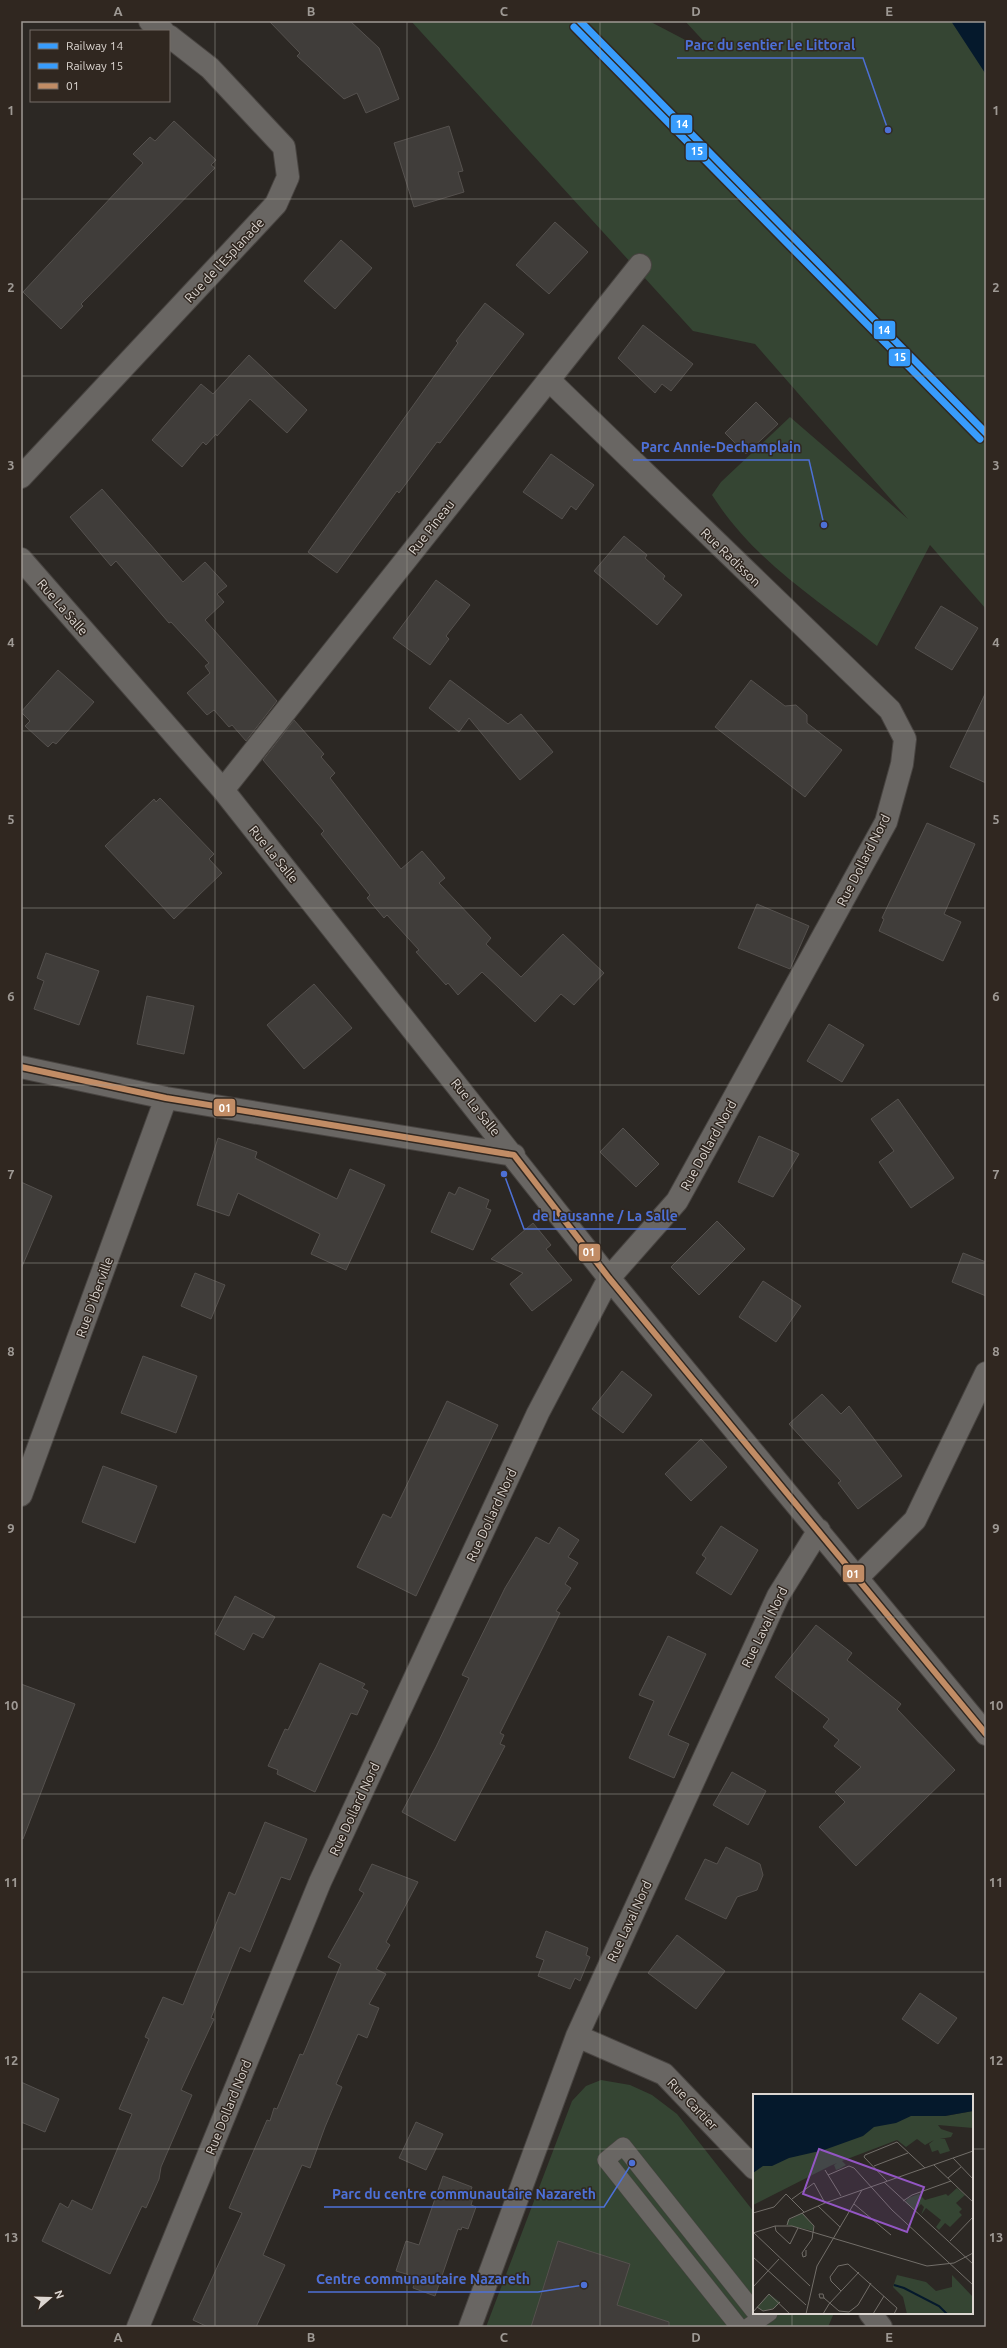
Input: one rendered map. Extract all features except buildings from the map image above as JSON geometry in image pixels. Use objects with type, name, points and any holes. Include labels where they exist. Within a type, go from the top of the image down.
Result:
[{"type":"street","points":[[150,21],[162,30]]},
{"type":"street","name":"Rue de l'Esplanade","points":[[21,477],[276,204],[288,178],[284,147],[210,68],[170,37]]},
{"type":"street","name":"Rue Pineau","points":[[223,790],[640,265]]},
{"type":"street","name":"Rue Radisson","points":[[548,380],[890,710],[905,739]]},
{"type":"street","name":"Rue La Salle","points":[[21,559],[223,790],[514,1155],[609,1278],[986,1734]]},
{"type":"street","name":"Rue Dollard Nord","points":[[138,2327],[320,1882],[538,1413],[609,1278],[678,1201],[886,822],[902,764],[905,739]]},
{"type":"street","points":[[21,1067],[166,1098],[514,1155]]},
{"type":"street","name":"Rue D'Iberville","points":[[21,1495],[166,1098]]},
{"type":"street","points":[[857,1578],[915,1520],[986,1373]]},
{"type":"street","name":"Rue Laval Nord","points":[[470,2327],[577,2036],[778,1596],[818,1530]]},
{"type":"street","name":"Rue Cartier","points":[[577,2036],[664,2074],[753,2167]]},
{"type":"street","points":[[871,2314],[881,2327]]},
{"type":"lane","points":[[739,2327],[606,2160],[623,2146],[753,2312]]},
{"type":"green space","points":[[411,21],[649,21],[693,44],[709,47],[685,21],[986,21],[986,609],[930,545],[877,646],[787,578],[747,540],[729,519],[712,495],[721,482],[790,417],[908,519],[755,344],[693,331]]},
{"type":"green space","points":[[601,2080],[630,2085],[652,2095],[677,2114],[753,2211],[753,2314],[834,2314],[828,2327],[486,2327],[572,2101],[586,2086]]},
{"type":"water","points":[[951,21],[986,21],[986,75],[985,73]]},
{"type":"rail line","name":"14","points":[[580,21],[986,433]]},
{"type":"rail line","name":"15","points":[[574,27],[980,439]]},
{"type":"transit line","name":"01","points":[[21,1067],[166,1098],[514,1155],[609,1278],[986,1734]]},
{"type":"place","name":"Parc du sentier Le Littoral","points":[[888,130]]},
{"type":"place","name":"Parc Annie-Dechamplain","points":[[824,525]]},
{"type":"place","name":"de Lausanne / La Salle","points":[[504,1174]]},
{"type":"place","name":"Parc du centre communautaire Nazareth","points":[[632,2163]]},
{"type":"place","name":"Centre communautaire Nazareth","points":[[584,2285]]}]
